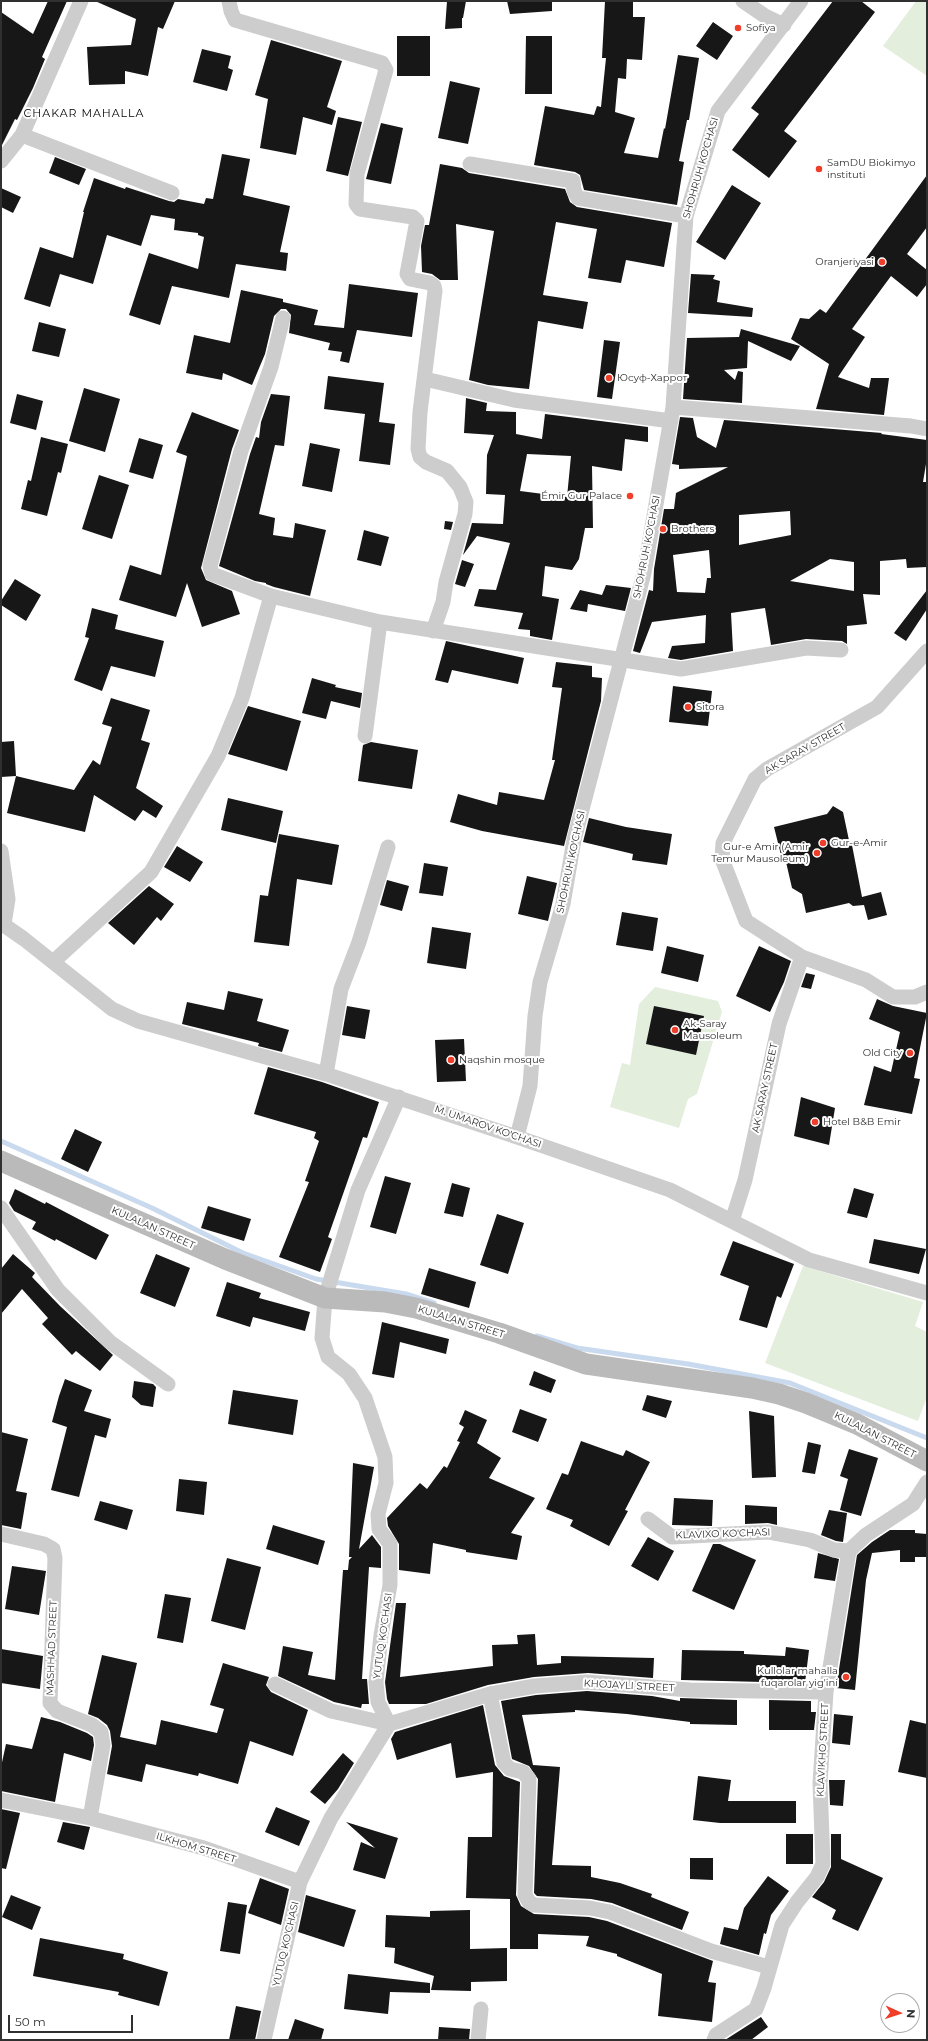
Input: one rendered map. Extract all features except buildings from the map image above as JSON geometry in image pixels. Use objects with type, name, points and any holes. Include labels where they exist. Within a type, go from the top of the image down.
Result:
[{"type":"main road","name":"KULALAN STREET","points":[[1,1161],[225,1260],[327,1294],[416,1308],[499,1333],[586,1364],[752,1388],[779,1394],[806,1403],[857,1424],[927,1461]]},
{"type":"street","points":[[1,161],[22,135],[81,1]]},
{"type":"street","points":[[229,1],[235,20],[382,63],[386,70],[356,174],[356,204],[360,209],[413,217],[416,221],[407,274],[410,279],[430,283],[434,286],[435,291],[420,412],[418,449],[420,457],[426,462],[447,472],[460,487],[466,502],[465,514],[433,632]]},
{"type":"street","points":[[743,1],[765,16],[784,25]]},
{"type":"street","name":"SHOHRUH KO'CHASI","points":[[516,1137],[530,1086],[535,1016],[540,982],[563,904],[574,840],[644,573],[672,414],[686,216],[718,111],[801,1]]},
{"type":"street","points":[[22,135],[172,193]]},
{"type":"street","points":[[470,164],[573,181],[574,191],[578,198],[686,216]]},
{"type":"street","points":[[284,318],[271,367],[241,451],[210,566],[212,574],[271,596],[380,622],[433,632],[681,669],[806,648],[841,650]]},
{"type":"street","points":[[425,379],[514,400],[672,414],[904,425],[927,429]]},
{"type":"street","points":[[53,962],[151,872],[218,756],[242,698],[271,596]]},
{"type":"street","points":[[365,736],[380,622]]},
{"type":"street","name":"AK SARAY STREET","points":[[927,651],[877,707],[767,769],[756,779],[723,843],[722,859],[746,921],[802,957],[866,980],[893,997],[915,997],[927,992]]},
{"type":"street","points":[[326,1074],[341,989],[360,942],[388,847]]},
{"type":"street","points":[[1,851],[8,899],[3,924]]},
{"type":"street","name":"M. UMAROV KO'CHASI","points":[[3,924],[112,1009],[138,1021],[326,1074],[399,1097],[670,1190],[809,1260],[927,1293]]},
{"type":"street","name":"AK SARAY STREET","points":[[732,1221],[745,1180],[779,1024],[802,957]]},
{"type":"street","name":"YUTUQ KO'CHASI","points":[[264,2040],[300,1882],[331,1818],[389,1724],[378,1702],[376,1682],[381,1635],[390,1585],[390,1544],[379,1529],[378,1514],[386,1482],[385,1457],[365,1398],[349,1374],[328,1357],[322,1338],[327,1294],[358,1190],[399,1097]]},
{"type":"street","points":[[1,1208],[58,1290],[110,1342],[168,1384]]},
{"type":"street","points":[[849,1551],[866,1535],[913,1504],[927,1482]]},
{"type":"street","name":"KLAVIXO KO'CHASI","points":[[648,1519],[672,1537],[768,1532],[810,1540],[834,1550],[849,1551]]},
{"type":"street","name":"MASHHAD STREET","points":[[1,1534],[44,1544],[53,1549],[55,1558],[50,1703],[58,1710],[97,1728],[101,1732],[103,1745],[90,1818]]},
{"type":"street","name":"KLAVIKHO STREET","points":[[714,2040],[716,2035],[756,2009],[764,1988],[782,1925],[797,1902],[818,1878],[823,1864],[820,1783],[826,1692],[849,1551]]},
{"type":"street","name":"KHOJAYLI STREET","points":[[389,1724],[490,1694],[535,1686],[587,1682],[690,1690],[826,1692]]},
{"type":"street","points":[[275,1684],[331,1712],[389,1724]]},
{"type":"street","points":[[490,1694],[504,1763],[510,1769],[523,1772],[529,1779],[525,1895],[528,1902],[534,1905],[590,1908],[610,1912],[711,1950],[769,1967]]},
{"type":"street","name":"ILKHOM STREET","points":[[1,1800],[90,1818],[204,1848],[300,1882]]},
{"type":"street","points":[[478,2040],[481,2009]]},
{"type":"green space","points":[[916,1],[927,1],[927,76],[883,46]]},
{"type":"green space","points":[[655,987],[718,1001],[722,1012],[697,1094],[688,1099],[679,1128],[610,1107],[622,1063],[630,1065],[639,1004]]},
{"type":"green space","points":[[803,1266],[923,1302],[915,1326],[927,1332],[927,1397],[918,1421],[765,1363]]},
{"type":"waterway","points":[[1,1141],[152,1208],[243,1253],[316,1279],[406,1294],[434,1303]]},
{"type":"waterway","points":[[537,1336],[577,1348],[688,1364],[790,1383],[927,1438]]},
{"type":"place","name":"Sofiya","points":[[738,28]]},
{"type":"place","name":"SamDU Biokimyo instituti","points":[[819,169]]},
{"type":"place","name":"Oranjeriyasi","points":[[882,262]]},
{"type":"place","name":"Юсуф-Харрот","points":[[609,378]]},
{"type":"place","name":"Émir Gur Palace","points":[[630,496]]},
{"type":"place","name":"Brothers","points":[[663,529]]},
{"type":"place","name":"Sitora","points":[[688,707]]},
{"type":"place","name":"Gur-e-Amir","points":[[823,843]]},
{"type":"place","name":"Gur-e Amir (Amir Temur Mausoleum)","points":[[817,853]]},
{"type":"place","name":"Ak-Saray Mausoleum","points":[[675,1030]]},
{"type":"place","name":"Old City","points":[[910,1053]]},
{"type":"place","name":"Naqshin mosque","points":[[451,1060]]},
{"type":"place","name":"Hotel B&B Emir","points":[[815,1122]]},
{"type":"place","name":"Kullolar mahalla fuqarolar yig'ini","points":[[846,1677]]},
{"type":"district","name":"CHAKAR MAHALLA","points":[[84,114]]}]
